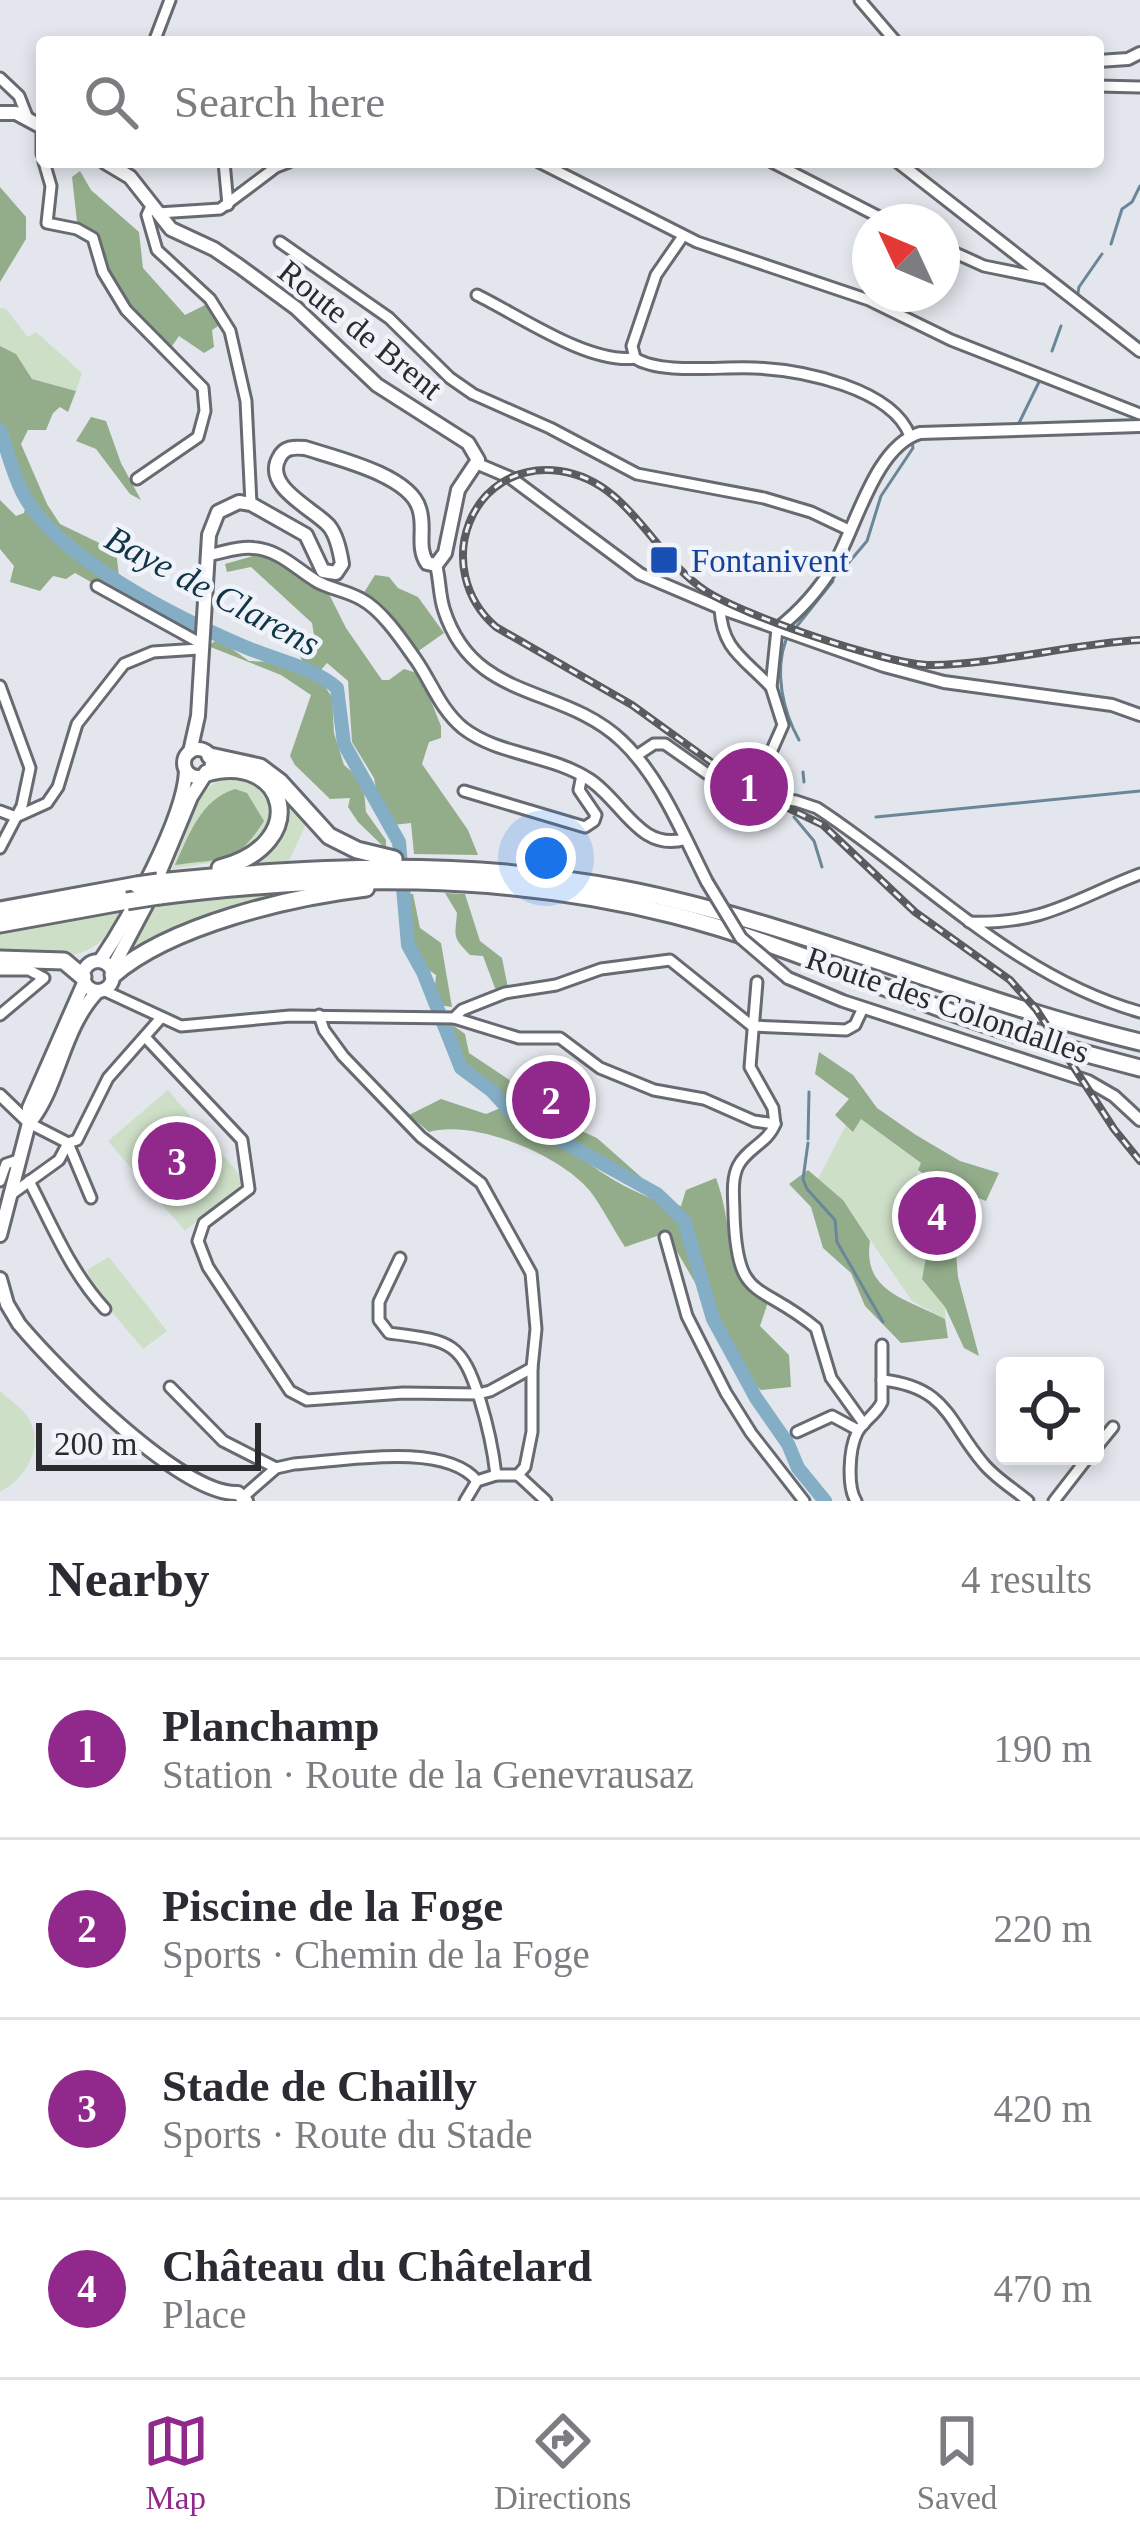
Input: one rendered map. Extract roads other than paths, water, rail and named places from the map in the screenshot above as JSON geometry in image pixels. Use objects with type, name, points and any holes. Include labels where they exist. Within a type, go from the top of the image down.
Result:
[{"type":"highway","points":[[207,764],[260,767],[319,828],[349,847],[443,874]]},
{"type":"highway","points":[[0,924],[127,901],[162,885],[244,861],[266,846],[277,830],[276,799],[262,780],[235,768],[207,764]]},
{"type":"highway","points":[[106,978],[189,934],[279,903],[443,874]]},
{"type":"highway","points":[[0,910],[137,885],[277,877],[443,874],[578,881],[699,907],[1025,1012],[1140,1042]]},
{"type":"highway","points":[[480,876],[698,922],[986,1024],[1140,1068]]},
{"type":"highway","points":[[0,959],[64,961],[75,966],[84,980]]},
{"type":"main road","points":[[0,112],[36,125]]},
{"type":"main road","name":"Route de Brent","points":[[115,168],[130,177],[171,229],[220,252],[296,308],[377,385],[465,441],[475,451],[478,464]]},
{"type":"main road","points":[[106,978],[183,792],[184,761],[198,716],[210,527],[218,512],[230,504],[251,505],[306,535],[323,571],[338,571],[342,559],[333,531],[278,476],[282,454],[290,448],[305,448],[390,478],[408,490],[422,516],[423,559],[436,565],[446,551],[458,490],[478,464]]},
{"type":"main road","points":[[29,1123],[38,1112],[67,1040],[154,887],[207,764],[198,716]]},
{"type":"main road","points":[[190,752],[207,764]]},
{"type":"main road","points":[[186,771],[195,777],[207,764]]},
{"type":"main road","points":[[0,1235],[40,1077],[89,964],[106,978]]},
{"type":"main road","points":[[84,980],[106,978]]},
{"type":"main road","points":[[0,1279],[12,1314],[29,1336],[137,1438],[195,1482],[230,1499]]},
{"type":"street","points":[[156,36],[170,0]]},
{"type":"street","points":[[860,0],[891,36]]},
{"type":"street","points":[[1104,61],[1140,53]]},
{"type":"street","points":[[0,78],[20,96],[28,119]]},
{"type":"street","points":[[1104,86],[1140,87]]},
{"type":"street","points":[[46,168],[51,186],[47,223],[94,238],[103,272],[126,310],[203,388],[205,412],[198,437],[137,479]]},
{"type":"street","points":[[225,168],[228,206]]},
{"type":"street","points":[[251,505],[246,401],[230,331],[210,299],[157,250],[146,215],[154,208],[212,211],[228,206],[275,168]]},
{"type":"street","points":[[551,168],[683,236],[869,300],[951,340],[1140,414]]},
{"type":"street","points":[[784,168],[854,204]]},
{"type":"street","points":[[906,168],[1140,351]]},
{"type":"street","points":[[635,358],[632,346],[656,275],[683,236]]},
{"type":"street","points":[[280,242],[389,318],[473,394],[637,474],[764,498],[850,530]]},
{"type":"street","points":[[960,254],[1019,275],[1043,278]]},
{"type":"street","points":[[477,295],[608,358],[809,376],[885,403],[903,418],[910,436]]},
{"type":"street","points":[[761,823],[760,798],[768,759],[782,725],[771,687],[778,629],[827,574],[887,457],[910,436],[1140,426]]},
{"type":"street","points":[[478,464],[512,478],[640,574],[720,608],[884,666],[944,682],[1112,705],[1140,715]]},
{"type":"street","points":[[208,555],[246,547],[268,551],[319,582],[362,599],[405,645],[442,706],[464,728],[498,746],[553,761],[582,775],[615,800],[651,839],[685,838]]},
{"type":"street","name":"Route des Colondalles","points":[[436,565],[444,610],[479,666],[499,681],[583,712],[637,756],[728,920],[752,951],[788,978],[863,1008],[1088,1081],[1114,1096],[1140,1120]]},
{"type":"street","points":[[97,586],[200,642]]},
{"type":"street","points":[[720,608],[721,631],[728,645],[771,687]]},
{"type":"street","points":[[0,812],[16,818],[47,802],[58,787],[77,724],[124,664],[200,642]]},
{"type":"street","points":[[0,686],[28,759],[22,806],[0,848]]},
{"type":"street","points":[[637,756],[654,744],[664,744],[728,790],[818,808],[989,940],[1077,989],[1140,1012]]},
{"type":"street","points":[[464,791],[588,826],[596,814],[579,790],[582,775]]},
{"type":"street","points":[[969,922],[1046,916],[1140,874]]},
{"type":"street","points":[[451,1018],[505,993],[556,986],[601,969],[670,960],[752,1026],[846,1030],[855,1025],[863,1008]]},
{"type":"street","points":[[0,970],[29,970],[44,978],[0,1016]]},
{"type":"street","points":[[106,978],[160,1019],[197,1027],[320,1016],[426,1016],[451,1018],[525,1039],[560,1038],[600,1068],[654,1090],[704,1099],[760,1123],[776,1124]]},
{"type":"street","points":[[757,982],[750,1067],[773,1108],[776,1124],[736,1170],[737,1262],[754,1287],[816,1328],[831,1378],[861,1427]]},
{"type":"street","points":[[320,1016],[324,1030],[343,1055],[421,1138],[481,1183],[531,1273],[536,1329],[532,1432],[525,1467],[518,1475]]},
{"type":"street","points":[[9,1196],[62,1158],[68,1143],[77,1140],[112,1072],[160,1019]]},
{"type":"street","points":[[145,1037],[242,1140],[249,1190],[204,1223],[198,1241],[208,1268],[290,1390],[308,1400],[403,1393],[478,1394],[532,1367]]},
{"type":"street","points":[[0,1095],[29,1123],[68,1143],[91,1198]]},
{"type":"street","points":[[0,1180],[6,1164],[19,1160]]},
{"type":"street","points":[[28,1180],[50,1227],[105,1309]]},
{"type":"street","points":[[665,1237],[687,1316],[726,1393],[804,1501]]},
{"type":"street","points":[[400,1258],[379,1302],[383,1328],[389,1334],[426,1337],[460,1354],[470,1365],[492,1438],[496,1475]]},
{"type":"street","points":[[856,1501],[850,1487],[861,1427],[882,1402],[882,1345]]},
{"type":"street","points":[[882,1380],[923,1393],[943,1406],[984,1464],[1028,1501]]},
{"type":"street","points":[[170,1387],[224,1441],[276,1468]]},
{"type":"street","points":[[797,1432],[832,1416],[861,1427]]},
{"type":"street","points":[[1104,1438],[1113,1427]]},
{"type":"street","points":[[230,1499],[276,1468],[407,1457],[451,1462],[467,1469],[477,1481]]},
{"type":"street","points":[[1054,1501],[1082,1465]]},
{"type":"street","points":[[465,1501],[477,1481],[518,1475],[545,1501]]},
{"type":"waterway","points":[[1111,244],[1122,209],[1140,186]]},
{"type":"waterway","points":[[1077,298],[1079,287],[1102,254]]},
{"type":"waterway","points":[[1052,351],[1061,326]]},
{"type":"waterway","points":[[1019,423],[1039,382]]},
{"type":"waterway","name":"Baye de Clarens","points":[[0,430],[26,499],[67,545],[125,586],[188,620],[305,669],[337,688],[344,744],[399,842],[408,945],[461,1068],[513,1114],[657,1194],[684,1220],[713,1319],[798,1468],[825,1501]]},
{"type":"waterway","points":[[839,574],[867,541],[881,496],[913,448],[912,442]]},
{"type":"waterway","points":[[797,626],[833,581]]},
{"type":"waterway","points":[[786,640],[782,691],[799,740]]},
{"type":"waterway","points":[[803,772],[804,782]]},
{"type":"waterway","points":[[876,817],[1140,791]]},
{"type":"waterway","points":[[794,817],[814,841],[822,867]]},
{"type":"waterway","points":[[808,1139],[809,1092]]},
{"type":"waterway","points":[[808,1143],[803,1179],[807,1189],[835,1220],[837,1242],[883,1322]]},
{"type":"railway","points":[[1140,640],[931,665],[850,648],[750,613],[706,591],[605,489],[560,471],[528,472],[502,482],[482,500],[469,523],[463,549],[465,577],[476,603],[496,627],[632,705],[747,788],[823,825],[915,912],[1010,980],[1036,1009],[1140,1161]]},
{"type":"place","name":"Fontanivent","points":[[664,560]]},
{"type":"place","name":"Planchamp","points":[[749,787]]},
{"type":"place","name":"Piscine de la Foge","points":[[551,1100]]},
{"type":"place","name":"Stade de Chailly","points":[[177,1161]]},
{"type":"place","name":"Château du Châtelard","points":[[937,1216]]}]
